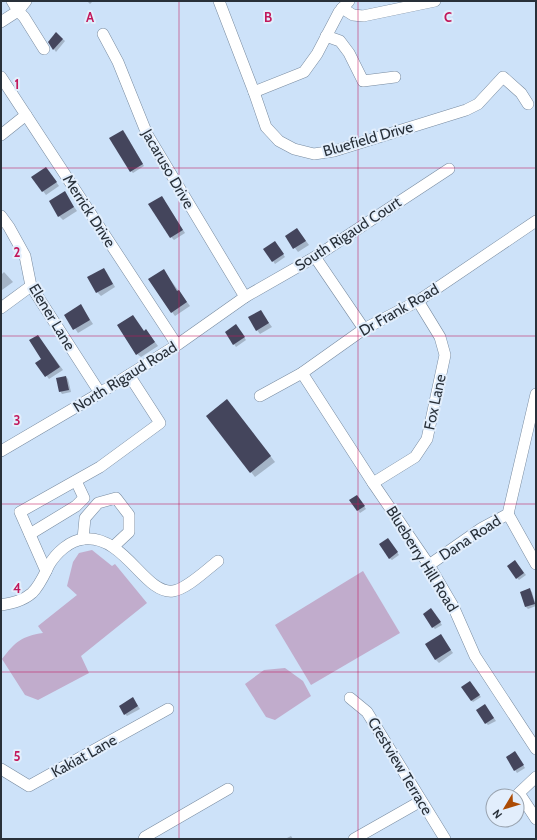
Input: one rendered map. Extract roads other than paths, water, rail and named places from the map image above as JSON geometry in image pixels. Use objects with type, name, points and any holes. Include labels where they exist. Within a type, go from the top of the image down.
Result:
[{"type":"street","points":[[12,1],[44,49]]},
{"type":"street","points":[[1,22],[18,11],[26,1]]},
{"type":"street","name":"Bluefield Drive","points":[[219,1],[266,127],[279,141],[294,149],[314,154],[334,151],[466,110],[478,104],[503,77],[521,93],[528,104]]},
{"type":"street","points":[[254,92],[304,72],[317,54],[345,5],[353,15],[363,16],[435,1]]},
{"type":"street","name":"Jacaruso Drive","points":[[103,34],[118,62],[146,134],[245,297]]},
{"type":"street","points":[[326,36],[340,41],[349,53],[362,81],[395,77]]},
{"type":"street","name":"Merrick Drive","points":[[1,77],[176,345]]},
{"type":"street","points":[[1,135],[26,115]]},
{"type":"street","name":"South Rigaud Court","points":[[245,297],[315,257],[449,169]]},
{"type":"street","name":"Elener Lane","points":[[1,216],[9,227],[25,256],[31,286],[100,394]]},
{"type":"street","name":"Dr Frank Road","points":[[260,396],[302,373],[364,329],[418,301],[536,221]]},
{"type":"street","points":[[315,257],[364,329]]},
{"type":"street","points":[[1,308],[31,286]]},
{"type":"street","name":"North Rigaud Road","points":[[1,452],[100,394],[176,345],[245,297]]},
{"type":"street","name":"Fox Lane","points":[[373,483],[415,457],[427,439],[445,355],[440,337],[418,301]]},
{"type":"street","name":"Blueberry Hill Road","points":[[302,373],[373,483],[429,565],[453,606],[475,656],[536,749]]},
{"type":"street","points":[[46,571],[20,512],[100,467],[160,423],[129,375]]},
{"type":"street","name":"Dana Road","points":[[429,565],[482,528],[508,514],[536,394]]},
{"type":"street","points":[[30,534],[76,506],[84,498],[76,481]]},
{"type":"street","points":[[83,539],[85,518],[98,503],[116,498],[130,515],[129,532],[114,546]]},
{"type":"street","points":[[508,514],[536,564]]},
{"type":"street","points":[[1,605],[16,603],[32,593],[40,584],[50,563],[59,552],[68,545],[83,539],[98,540],[114,546],[159,588],[172,591],[184,587],[218,561]]},
{"type":"street","name":"Crestview Terrace","points":[[350,698],[367,712],[445,839]]},
{"type":"street","name":"Kakiat Lane","points":[[1,769],[29,786],[168,709]]},
{"type":"street","points":[[536,776],[519,793],[536,820]]},
{"type":"street","points":[[144,839],[145,837],[228,789]]},
{"type":"street","points":[[354,839],[421,801]]}]
